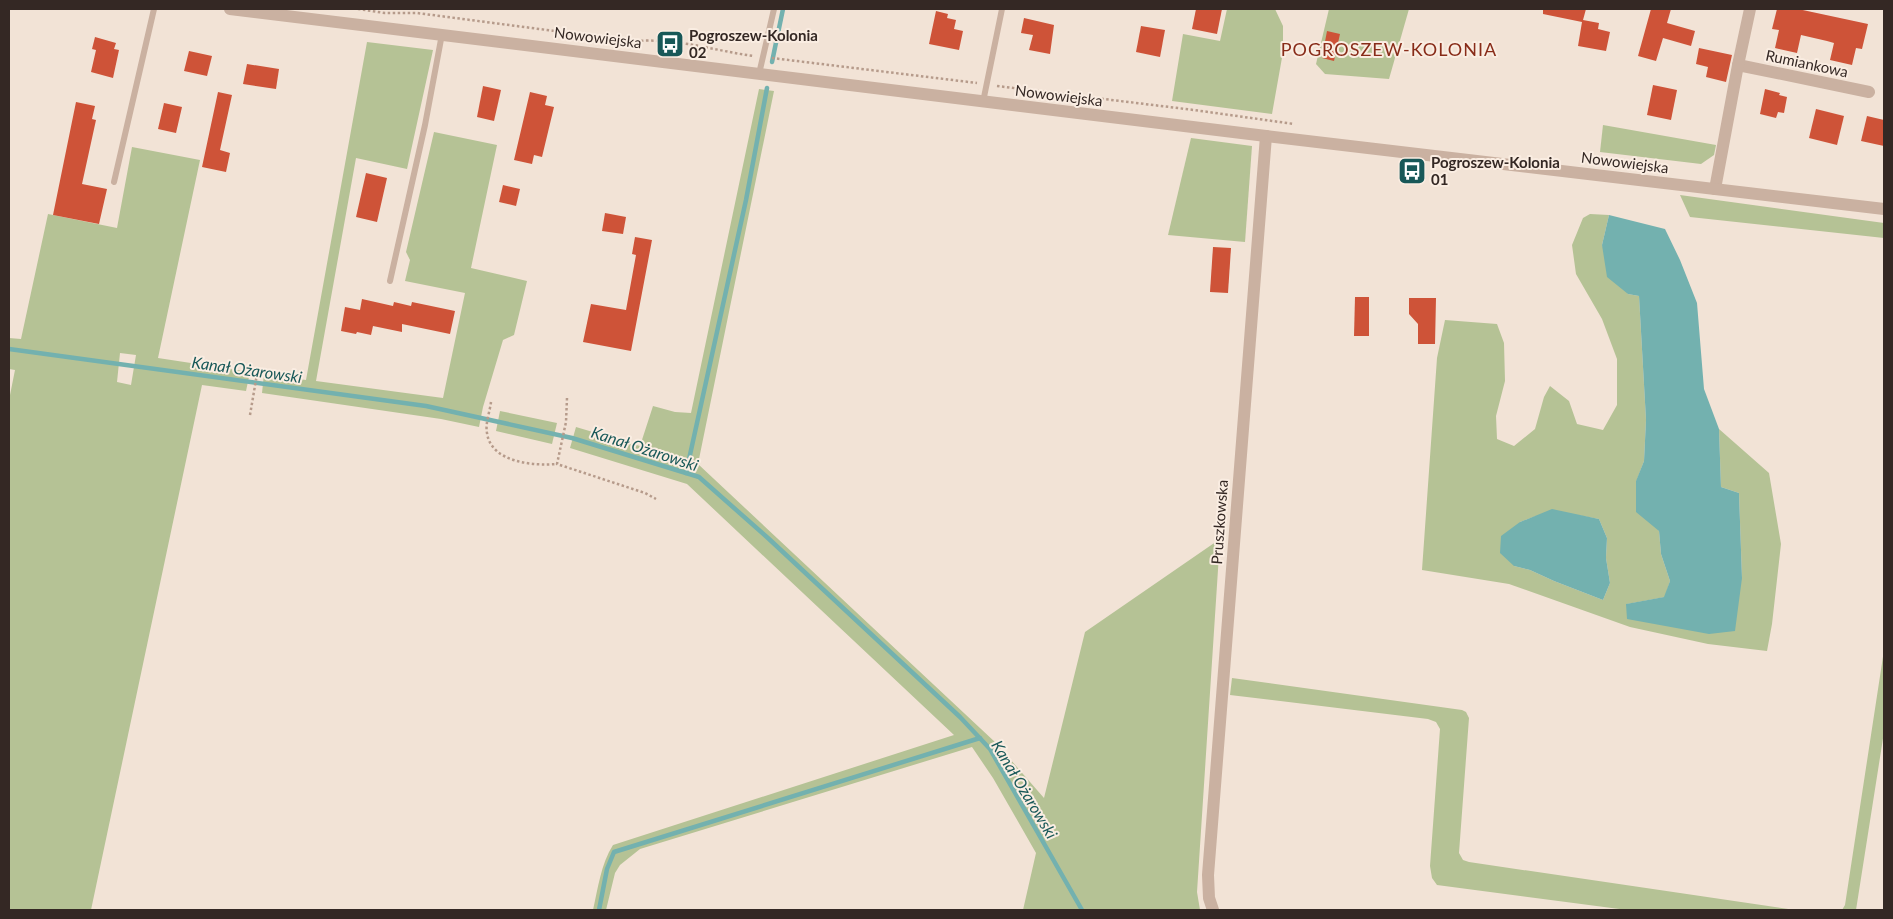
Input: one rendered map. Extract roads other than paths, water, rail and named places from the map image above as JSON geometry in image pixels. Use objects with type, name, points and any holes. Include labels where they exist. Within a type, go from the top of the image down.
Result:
[{"type":"street","name":"Nowowiejska","points":[[230,9],[983,102],[1884,209]]},
{"type":"street","points":[[1715,189],[1750,9]]},
{"type":"street","name":"Rumiankowa","points":[[1738,65],[1869,92]]},
{"type":"street","name":"Pruszkowska","points":[[1213,910],[1209,898],[1208,875],[1266,136]]},
{"type":"lane","points":[[114,182],[154,9]]},
{"type":"lane","points":[[759,74],[774,9]]},
{"type":"lane","points":[[983,102],[1002,9]]},
{"type":"lane","points":[[390,281],[426,125],[442,34]]},
{"type":"water","points":[[1609,215],[1665,229],[1697,303],[1704,389],[1719,429],[1721,487],[1739,493],[1742,578],[1735,631],[1709,634],[1627,619],[1626,604],[1664,597],[1670,581],[1661,554],[1659,531],[1636,512],[1636,481],[1644,461],[1646,420],[1639,296],[1628,294],[1607,277],[1602,245]]},
{"type":"water","points":[[1552,509],[1599,519],[1607,538],[1606,558],[1610,583],[1603,600],[1530,570],[1514,566],[1500,553],[1501,536],[1520,522]]},
{"type":"waterway","points":[[772,62],[783,9]]},
{"type":"waterway","points":[[686,473],[746,200],[767,88]]},
{"type":"waterway","name":"Kanał Ożarowski","points":[[9,349],[426,406],[572,438],[699,477],[769,539],[960,717],[990,749],[1082,910]]},
{"type":"waterway","points":[[599,910],[607,869],[614,852],[980,738]]},
{"type":"place","name":"Pogroszew-Kolonia 02","points":[[670,44]]},
{"type":"place","name":"Pogroszew-Kolonia 01","points":[[1412,171]]},
{"type":"district","name":"POGROSZEW-KOLONIA","points":[[1389,49]]}]
